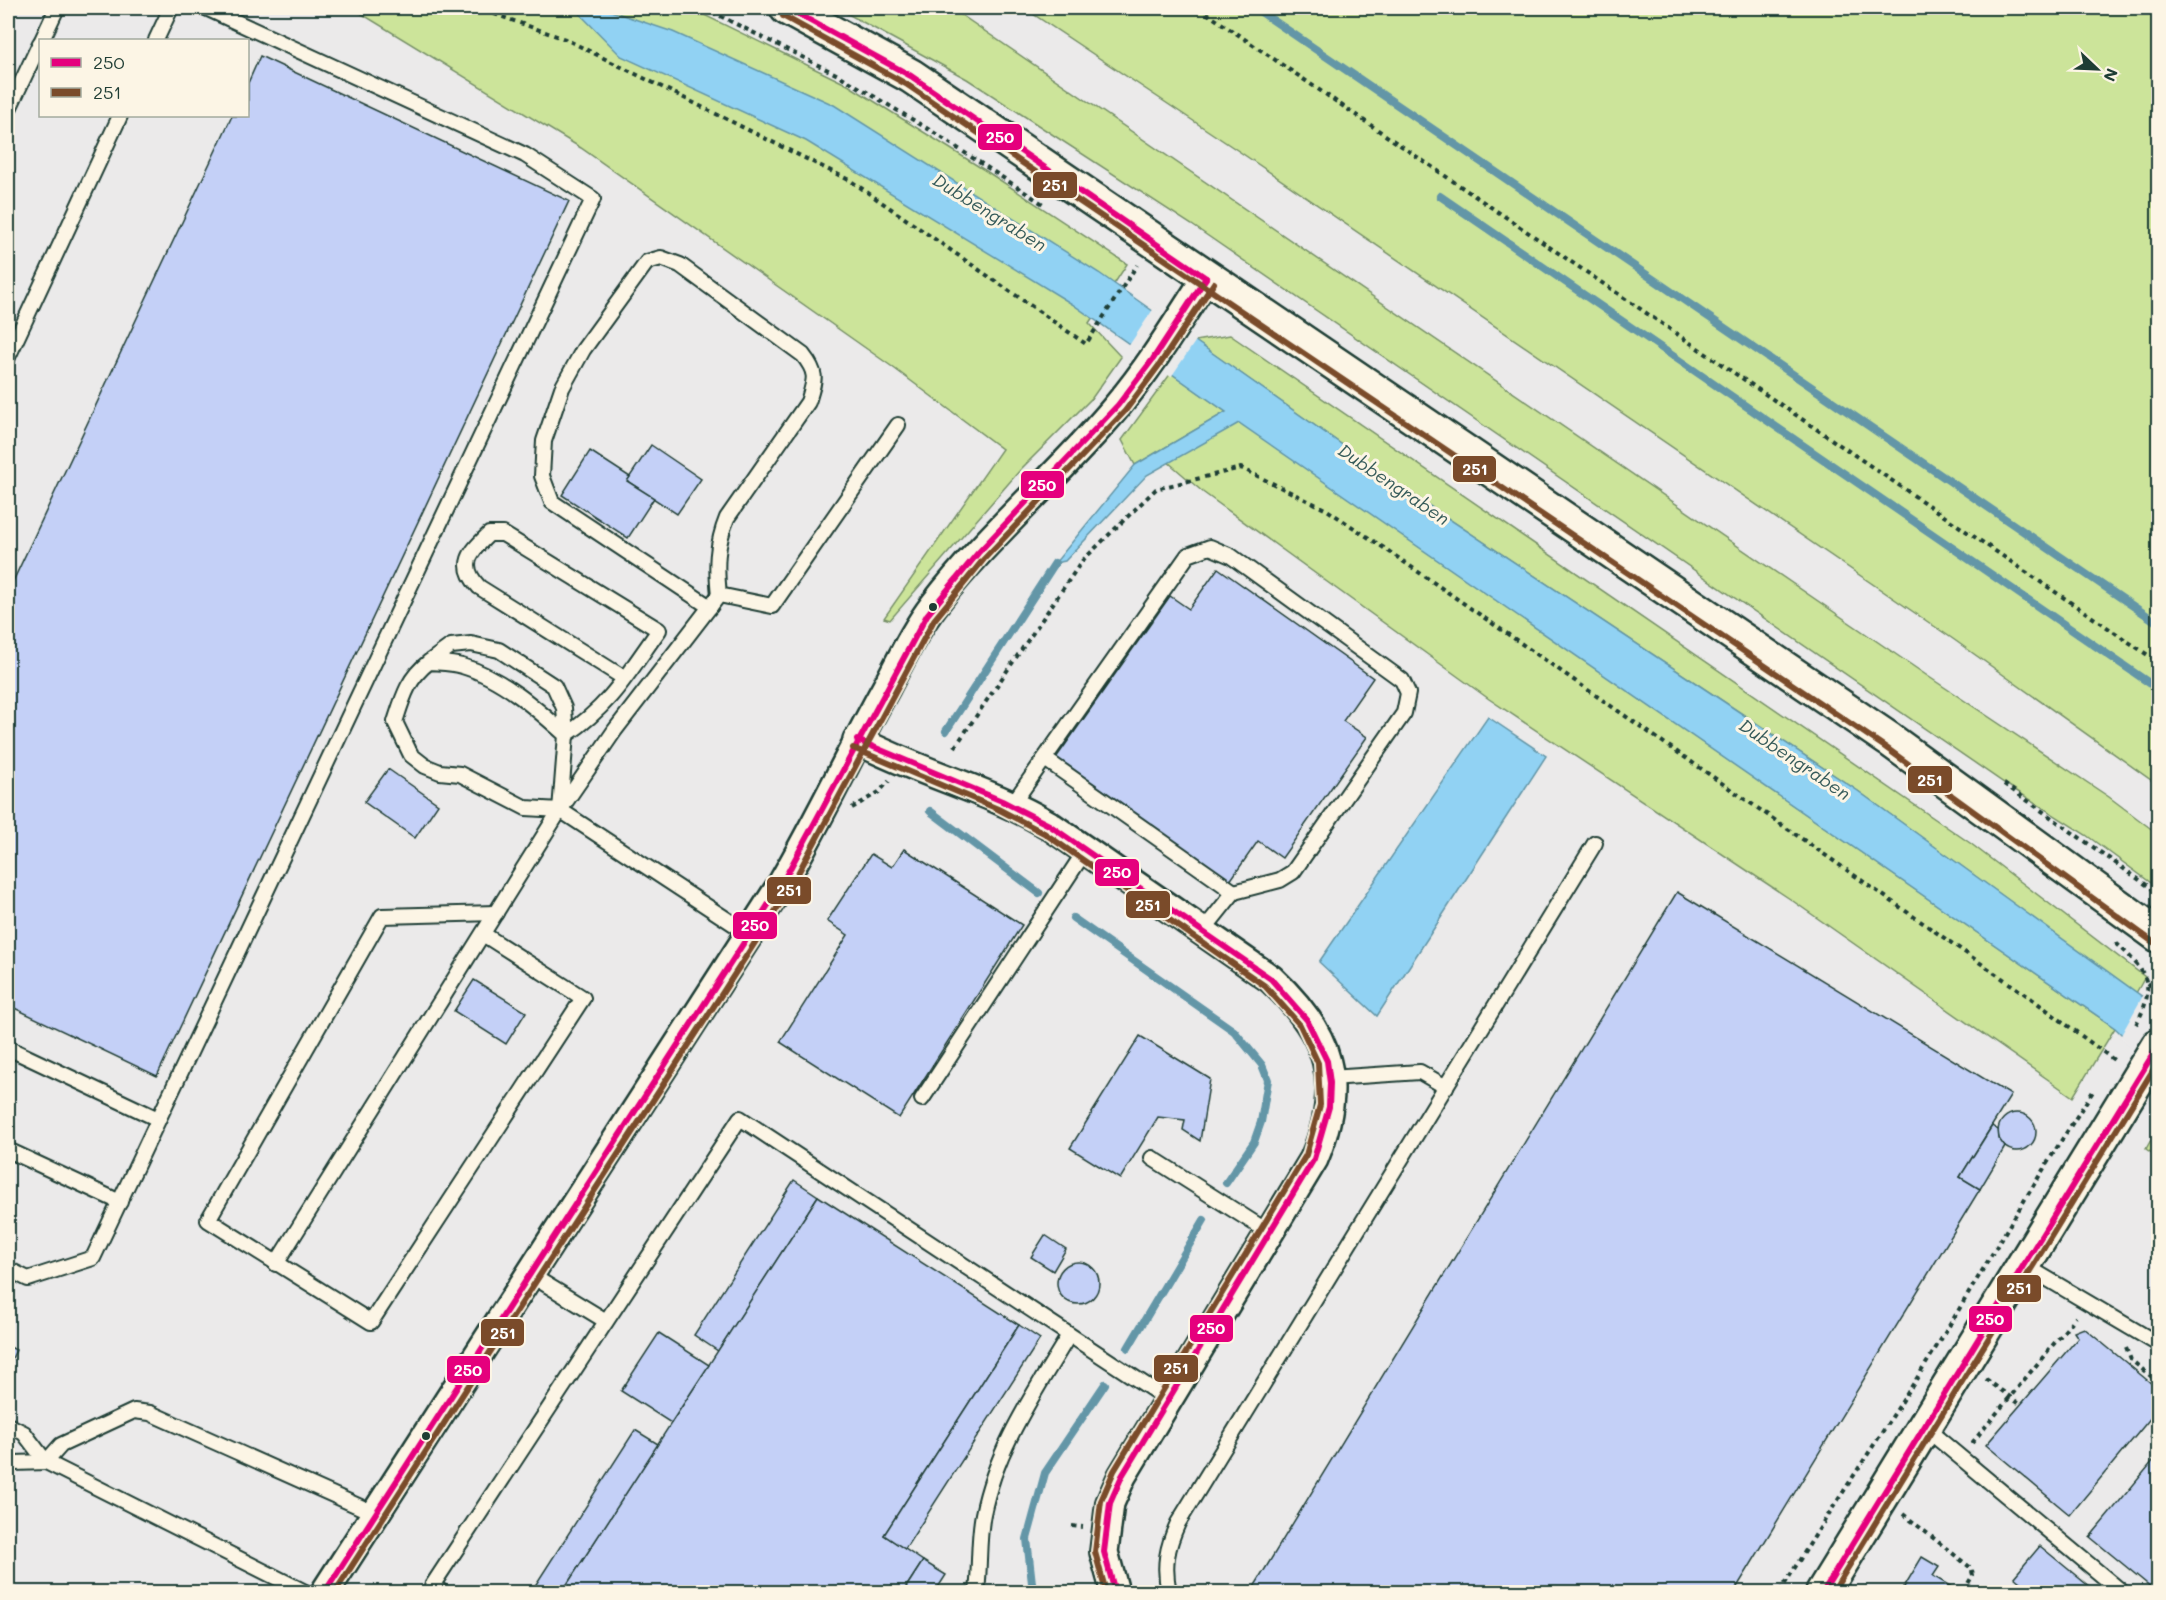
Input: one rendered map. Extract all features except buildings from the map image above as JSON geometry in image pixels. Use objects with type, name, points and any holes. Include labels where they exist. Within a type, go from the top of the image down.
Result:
[{"type":"main road","points":[[787,8],[911,76],[1890,740],[2158,935]]},
{"type":"main road","points":[[1823,1593],[2158,1046]]},
{"type":"street","points":[[325,1593],[749,934],[809,836],[912,638],[933,607],[991,538],[1091,435],[1143,372],[1206,278]]},
{"type":"street","points":[[857,740],[899,762],[961,784],[1048,825],[1271,978],[1296,1002],[1314,1026],[1325,1050],[1330,1078],[1330,1106],[1326,1133],[1314,1159],[1167,1399],[1122,1476],[1110,1503],[1104,1552],[1115,1593]]},
{"type":"lane","points":[[42,39],[57,8]]},
{"type":"lane","points":[[156,39],[171,8]]},
{"type":"lane","points":[[8,1269],[28,1278],[93,1258],[593,199],[525,155],[206,8]]},
{"type":"lane","points":[[8,111],[39,46]]},
{"type":"lane","points":[[8,357],[120,117]]},
{"type":"lane","points":[[276,1264],[560,810],[615,730],[710,607],[719,595],[716,561],[720,534],[727,518],[808,402],[815,381],[813,368],[802,355],[680,265],[661,258],[647,262],[583,350],[562,387],[544,441],[542,476],[552,502],[710,607]]},
{"type":"lane","points":[[719,595],[772,606],[898,425]]},
{"type":"lane","points":[[566,735],[592,717],[609,700],[659,630],[510,537],[502,534],[489,534],[477,546],[468,563],[469,576],[480,587],[624,678]]},
{"type":"lane","points":[[1011,806],[1188,555],[1210,547],[1231,556],[1402,680],[1408,693],[1404,713],[1293,872],[1280,880],[1234,892],[1202,932]]},
{"type":"lane","points":[[560,810],[566,735],[564,708],[554,686],[499,650],[471,644],[451,646],[415,673],[405,691],[395,722],[411,755],[425,766],[440,772],[460,774],[526,808],[560,810],[749,934]]},
{"type":"lane","points":[[429,662],[461,666],[485,676],[537,709],[566,735]]},
{"type":"lane","points":[[1045,759],[1234,892]]},
{"type":"lane","points":[[1169,1593],[1165,1572],[1168,1545],[1178,1523],[1595,843]]},
{"type":"lane","points":[[922,1100],[1085,851]]},
{"type":"lane","points":[[483,934],[583,998],[371,1322],[208,1220],[382,916],[496,913]]},
{"type":"lane","points":[[8,1048],[158,1119]]},
{"type":"lane","points":[[1330,1078],[1420,1072],[1446,1087]]},
{"type":"lane","points":[[442,1593],[432,1586],[740,1118],[1167,1399]]},
{"type":"lane","points":[[8,1150],[120,1202]]},
{"type":"lane","points":[[1152,1158],[1270,1233]]},
{"type":"lane","points":[[2024,1265],[2158,1344]]},
{"type":"lane","points":[[529,1274],[606,1321]]},
{"type":"lane","points":[[977,1593],[982,1516],[994,1472],[1015,1426],[1069,1335]]},
{"type":"lane","points":[[10,1463],[46,1462],[61,1445],[134,1411],[150,1413],[376,1514]]},
{"type":"lane","points":[[8,1425],[24,1433],[46,1462],[305,1593]]},
{"type":"lane","points":[[1924,1427],[2122,1593]]},
{"type":"path","points":[[477,8],[565,39],[850,181],[1086,344],[1139,266],[1129,260]]},
{"type":"path","points":[[704,8],[842,77],[933,132],[1051,209]]},
{"type":"path","points":[[1199,8],[2158,663]]},
{"type":"path","points":[[955,747],[1082,561],[1156,489],[1241,468],[1327,510],[1384,548],[2032,999],[2114,1060],[2108,1069]]},
{"type":"path","points":[[846,804],[853,808],[879,792],[889,780]]},
{"type":"path","points":[[2148,992],[2148,983],[2158,992]]},
{"type":"path","points":[[1780,1593],[1839,1495],[1935,1348],[2054,1150],[2096,1087]]},
{"type":"path","points":[[1960,1458],[2088,1302]]},
{"type":"path","points":[[2128,1326],[2126,1352],[2131,1360],[2158,1382]]},
{"type":"path","points":[[1963,1363],[2021,1405]]},
{"type":"path","points":[[2151,1438],[2158,1429]]},
{"type":"path","points":[[1882,1496],[1971,1568],[1973,1575],[1963,1593]]},
{"type":"green space","points":[[352,8],[690,8],[848,85],[986,171],[1127,264],[1089,323],[1121,357],[1092,398],[1021,469],[890,620],[884,618],[1002,449],[891,366],[581,148]]},
{"type":"green space","points":[[837,8],[951,8],[1929,677],[2109,797],[2158,834],[2158,888],[2086,835],[2004,783],[1192,225],[967,79]]},
{"type":"green space","points":[[1024,8],[2158,8],[2158,785],[1953,639],[1240,152]]},
{"type":"green space","points":[[1230,335],[1970,843],[2145,977],[2136,993],[1858,791],[1416,497],[1195,341]]},
{"type":"green space","points":[[1171,373],[1226,412],[1135,465],[1122,440]]},
{"type":"green space","points":[[1239,422],[2115,1028],[2073,1097],[1790,899],[1489,699],[1204,493],[1168,462]]},
{"type":"green space","points":[[2158,1127],[2158,1157],[2146,1149]]},
{"type":"water","name":"Dubbengraben","points":[[574,8],[602,8],[673,32],[834,105],[1099,273],[1416,497],[1858,791],[2158,1008],[2158,1070],[2115,1028],[1239,423],[1147,475],[1065,561],[1055,563],[1135,465],[1226,412],[1072,304],[806,141],[621,56]]},
{"type":"water","points":[[1488,717],[1546,756],[1377,1016],[1319,962]]},
{"type":"pier","points":[[1154,308],[1197,339],[1171,377],[1128,347]]},
{"type":"pier","points":[[2144,994],[2158,1005],[2158,1073],[2120,1037]]},
{"type":"waterway","points":[[1255,8],[2158,623]]},
{"type":"waterway","points":[[1440,196],[2158,689]]},
{"type":"waterway","points":[[946,731],[1055,563]]},
{"type":"waterway","points":[[930,811],[1039,893]]},
{"type":"waterway","points":[[1073,918],[1234,1031],[1262,1065],[1268,1080],[1261,1122],[1254,1142],[1226,1183]]},
{"type":"waterway","points":[[1128,1348],[1204,1220]]},
{"type":"waterway","points":[[1033,1592],[1027,1539],[1045,1473],[1105,1384]]},
{"type":"transit line","name":"250","points":[[787,8],[911,76],[1206,278]]},
{"type":"transit line","name":"251","points":[[783,16],[906,84],[1885,747],[2153,942]]},
{"type":"transit line","name":"250","points":[[325,1592],[781,885],[927,615],[978,553],[1118,405],[1153,359],[1206,278]]},
{"type":"transit line","name":"251","points":[[335,1592],[789,890],[934,620],[984,559],[1125,411],[1160,364],[1214,283]]},
{"type":"transit line","name":"250","points":[[857,740],[1002,801],[1049,825],[1271,979],[1307,1020],[1327,1061],[1330,1083],[1329,1107],[1314,1159],[1122,1476],[1110,1503],[1104,1552],[1115,1592]]},
{"type":"transit line","name":"251","points":[[853,748],[998,809],[1044,833],[1265,986],[1300,1025],[1318,1063],[1320,1105],[1306,1155],[1114,1471],[1101,1501],[1095,1552],[1106,1592]]},
{"type":"transit line","name":"250","points":[[1823,1592],[2158,1046]]},
{"type":"transit line","name":"251","points":[[1833,1592],[2158,1062]]}]
